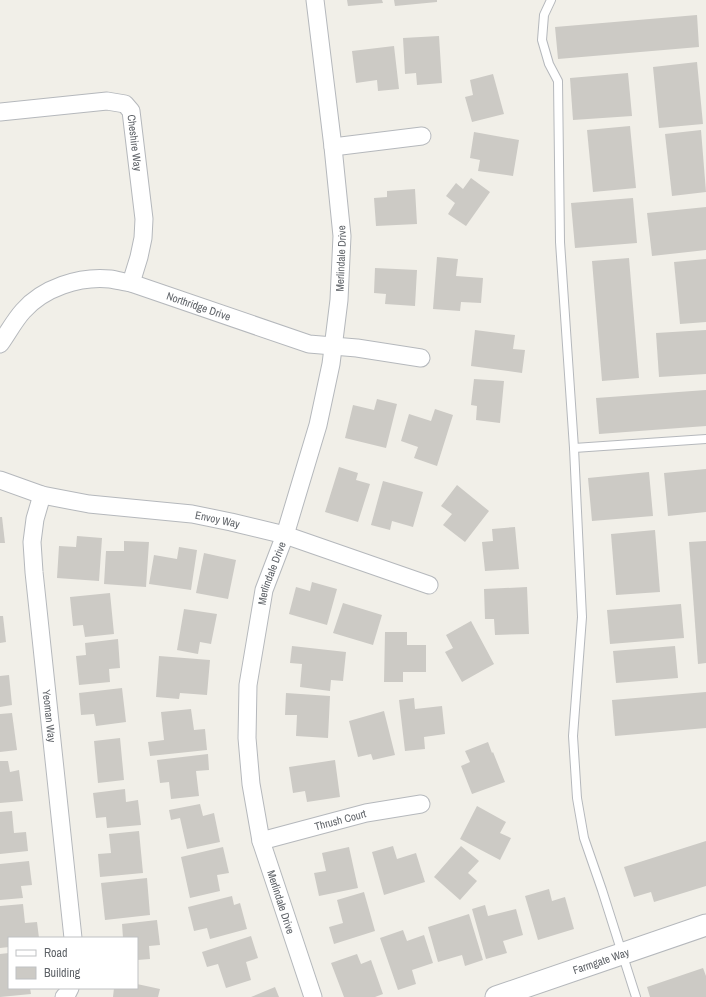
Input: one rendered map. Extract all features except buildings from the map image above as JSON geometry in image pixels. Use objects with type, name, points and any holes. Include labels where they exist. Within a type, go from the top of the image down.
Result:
[{"type":"street","name":"Merlindale Drive","points":[[313,997],[261,841],[251,784],[247,738],[248,685],[264,590],[285,535],[318,424],[331,364],[339,300],[342,236],[315,0]]},
{"type":"street","name":"Cheshire Way","points":[[0,112],[107,100],[125,104],[131,111],[144,219],[143,238],[131,283]]},
{"type":"street","points":[[333,147],[422,136]]},
{"type":"street","name":"Northridge Drive","points":[[0,344],[23,311],[42,294],[65,284],[87,280],[109,279],[131,283],[309,344],[357,348],[420,358]]},
{"type":"street","name":"Envoy Way","points":[[0,480],[42,495],[89,504],[192,514],[285,535],[429,585]]},
{"type":"street","name":"Yeoman Way","points":[[42,495],[35,519],[32,542],[34,572],[73,937]]},
{"type":"street","name":"Thrush Court","points":[[261,841],[366,813],[421,804]]},
{"type":"street","name":"Farmgate Way","points":[[504,996],[706,925]]},
{"type":"lane","points":[[551,0],[544,15],[542,40],[549,64],[558,81],[560,242],[574,448],[582,616],[573,736],[577,798],[584,838],[636,997]]},
{"type":"lane","points":[[574,448],[706,439]]}]
